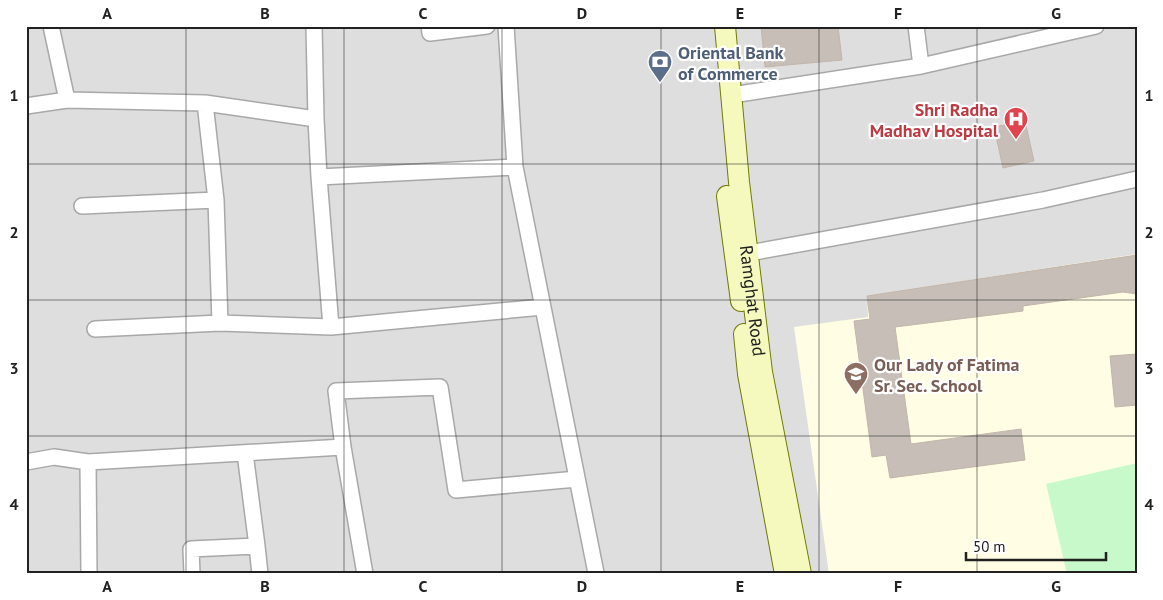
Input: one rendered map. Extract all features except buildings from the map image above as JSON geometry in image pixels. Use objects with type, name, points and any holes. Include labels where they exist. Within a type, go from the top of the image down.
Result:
[{"type":"main road","name":"Ramghat Road","points":[[711,26],[725,183],[748,374],[786,574]]},
{"type":"main road","name":"Ramghat Road","points":[[725,26],[739,182],[762,372],[801,574]]},
{"type":"street","points":[[51,26],[67,100]]},
{"type":"street","points":[[314,26],[319,177],[331,327]]},
{"type":"street","points":[[429,26],[430,33],[487,26]]},
{"type":"street","points":[[506,26],[515,167],[595,574]]},
{"type":"street","points":[[916,26],[921,66]]},
{"type":"street","points":[[732,95],[921,66],[1096,26]]},
{"type":"street","points":[[26,106],[67,100],[205,103],[316,119]]},
{"type":"street","points":[[205,103],[216,200],[220,323]]},
{"type":"street","points":[[319,177],[515,167]]},
{"type":"street","points":[[749,253],[1043,200],[1137,179]]},
{"type":"street","points":[[82,206],[216,200]]},
{"type":"street","points":[[95,329],[220,323],[331,327],[543,307]]},
{"type":"street","points":[[364,574],[343,447],[336,391],[440,387],[456,490],[577,479]]},
{"type":"street","points":[[26,462],[54,457],[88,462],[343,447]]},
{"type":"street","points":[[244,453],[260,574]]},
{"type":"street","points":[[88,462],[89,574]]},
{"type":"street","points":[[192,574],[191,549],[257,546]]},
{"type":"shaded area","points":[[26,26],[1137,26],[1137,574],[26,574]]},
{"type":"shaded area","name":"Our Lady of Fatima Sr. Sec. School","points":[[1137,254],[1137,574],[829,574],[794,327],[868,317],[867,296]]},
{"type":"green space","points":[[1137,463],[1137,574],[1067,574],[1046,484]]},
{"type":"place","name":"Oriental Bank of Commerce","points":[[660,83]]},
{"type":"place","name":"Shri Radha Madhav Hospital","points":[[1016,140]]},
{"type":"place","name":"Our Lady of Fatima Sr. Sec. School","points":[[856,395]]}]
